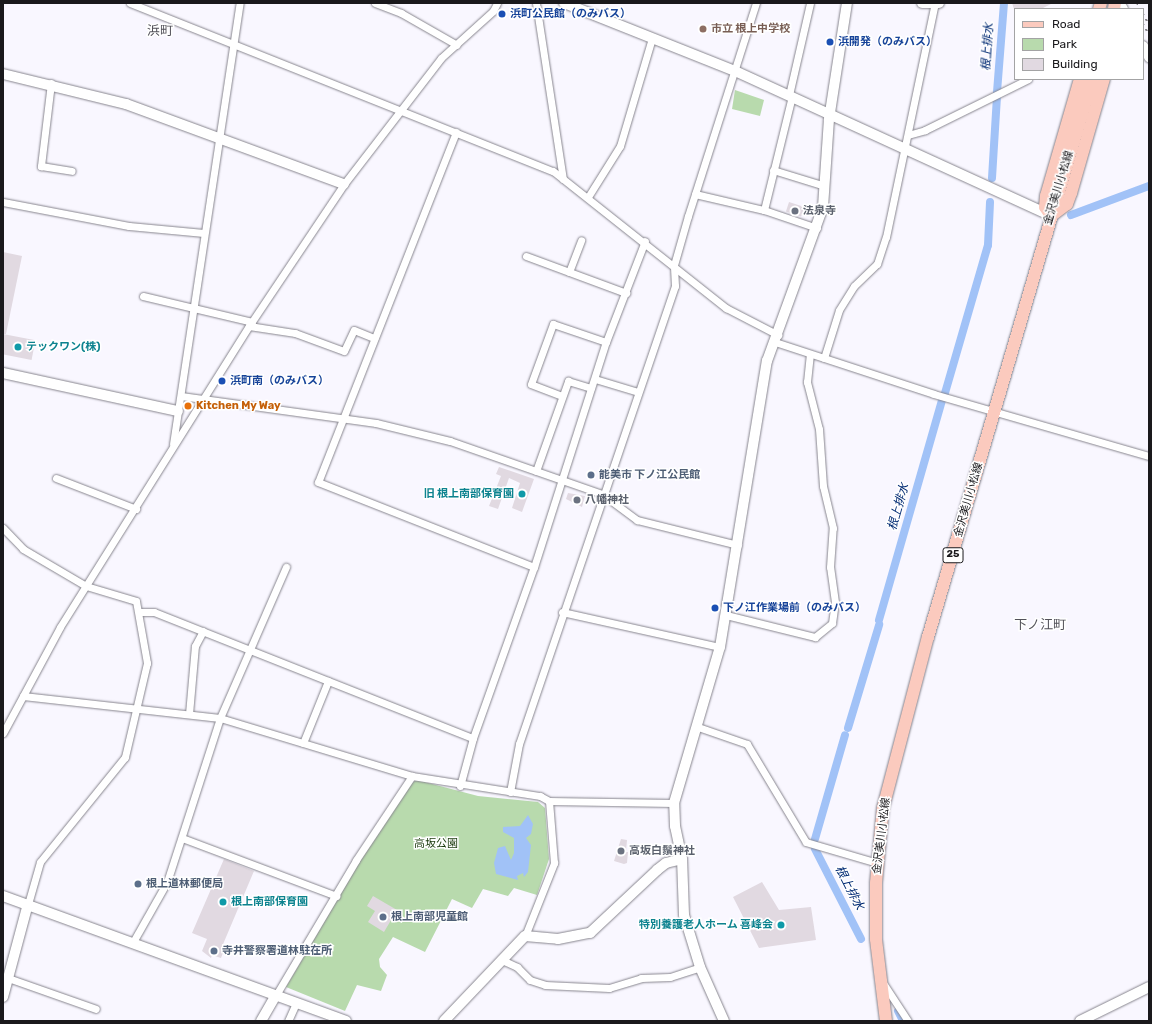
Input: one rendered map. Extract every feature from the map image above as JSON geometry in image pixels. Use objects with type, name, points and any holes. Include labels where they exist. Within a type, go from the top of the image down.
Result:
[{"type":"main road","points":[[1080,80],[1046,196],[1045,207],[1051,216],[1067,204],[1104,80]]},
{"type":"main road","name":"金沢美川小松線","points":[[886,1021],[876,939],[878,863],[883,808],[898,746],[994,411],[1092,80]]},
{"type":"street","points":[[130,3],[403,110],[553,171],[645,241],[726,308],[777,339],[810,355],[1149,456]]},
{"type":"street","points":[[173,446],[204,233],[235,44],[240,3]]},
{"type":"street","points":[[376,3],[401,13],[457,45]]},
{"type":"street","points":[[3,733],[45,651],[136,509],[173,446],[204,400],[250,324],[344,184],[403,110],[441,58],[493,11],[497,3]]},
{"type":"street","points":[[536,3],[563,179]]},
{"type":"street","points":[[564,3],[735,71],[791,95],[906,150],[1051,216]]},
{"type":"street","points":[[510,792],[519,744],[562,612],[675,286],[674,265],[756,3]]},
{"type":"street","points":[[764,210],[791,95],[810,3]]},
{"type":"street","points":[[724,1021],[700,967],[684,916],[682,859],[675,826],[674,803],[698,727],[720,647],[738,545],[767,361],[777,339],[817,228],[825,186],[830,114],[847,3]]},
{"type":"street","points":[[824,358],[839,310],[854,286],[877,264],[906,150],[936,4],[922,3]]},
{"type":"street","points":[[588,197],[620,146],[652,38]]},
{"type":"street","points":[[1144,48],[1149,57]]},
{"type":"street","points":[[3,74],[51,84],[126,104],[344,184]]},
{"type":"street","points":[[908,135],[925,130],[1026,80]]},
{"type":"street","points":[[51,84],[41,166],[72,170]]},
{"type":"street","points":[[456,132],[318,482],[534,567]]},
{"type":"street","points":[[774,170],[825,186]]},
{"type":"street","points":[[695,194],[764,210],[817,228]]},
{"type":"street","points":[[3,202],[129,226],[204,233]]},
{"type":"street","points":[[569,272],[581,240]]},
{"type":"street","points":[[460,786],[473,738],[534,567],[560,480],[595,379],[606,342],[645,241]]},
{"type":"street","points":[[526,256],[626,293]]},
{"type":"street","points":[[143,296],[194,308],[250,324],[295,333],[344,351],[354,330],[374,338]]},
{"type":"street","points":[[562,396],[531,384],[553,324],[606,342]]},
{"type":"street","points":[[726,615],[815,637],[832,623],[835,602],[830,567],[833,528],[823,486],[818,429],[807,382],[810,355]]},
{"type":"street","points":[[3,373],[178,411]]},
{"type":"street","points":[[595,379],[638,392]]},
{"type":"street","points":[[536,471],[568,381],[591,388]]},
{"type":"street","points":[[181,396],[342,419],[450,441],[602,494],[637,520],[738,545]]},
{"type":"street","points":[[56,478],[136,509]]},
{"type":"street","points":[[3,528],[23,549],[86,586],[132,598],[139,612],[147,663],[125,757],[40,862],[3,997]]},
{"type":"street","points":[[133,942],[167,882],[220,718],[252,651],[286,567]]},
{"type":"street","points":[[139,612],[154,612],[473,738]]},
{"type":"street","points":[[562,612],[720,647]]},
{"type":"street","points":[[189,714],[195,646],[203,631]]},
{"type":"street","points":[[303,743],[328,681]]},
{"type":"street","points":[[23,696],[220,718],[412,776],[460,786],[540,796],[549,801],[674,803]]},
{"type":"street","points":[[698,727],[747,744],[806,842],[878,863]]},
{"type":"street","points":[[261,1021],[336,896],[412,776]]},
{"type":"street","points":[[444,1021],[525,936],[554,863],[549,801]]},
{"type":"street","points":[[182,838],[336,896]]},
{"type":"street","points":[[525,936],[558,940],[590,933],[656,870],[666,863],[682,859]]},
{"type":"street","points":[[3,896],[133,942],[346,1021]]},
{"type":"street","points":[[502,960],[517,967],[530,980],[545,985],[602,988],[641,978],[670,977],[700,967]]},
{"type":"street","points":[[8,978],[96,1009]]},
{"type":"street","points":[[880,978],[908,1021]]},
{"type":"street","points":[[1080,1021],[1149,986]]},
{"type":"street","points":[[288,1021],[296,1003]]},
{"type":"green space","points":[[735,90],[764,100],[760,116],[732,109]]},
{"type":"green space","name":"高坂公園","points":[[417,780],[478,796],[538,802],[545,808],[549,859],[537,895],[514,888],[508,896],[483,889],[472,908],[452,899],[425,952],[393,937],[379,959],[380,967],[387,975],[381,991],[357,985],[345,1011],[286,987],[391,808],[409,784]]},
{"type":"water","points":[[528,815],[533,824],[531,834],[526,838],[531,845],[528,872],[524,877],[523,873],[517,876],[518,880],[496,874],[494,863],[498,848],[505,846],[511,860],[514,853],[514,838],[503,832],[503,827],[520,826]]},
{"type":"building","points":[[1012,3],[1053,3],[1043,8],[1014,9]]},
{"type":"building","name":"法泉寺","points":[[789,202],[804,207],[801,216],[786,212]]},
{"type":"building","points":[[3,252],[22,256],[6,334],[3,334]]},
{"type":"building","name":"テックワン(株)","points":[[3,334],[35,340],[32,360],[3,354]]},
{"type":"building","name":"旧 根上南部保育園","points":[[499,467],[534,479],[522,512],[512,508],[520,483],[509,478],[498,509],[489,506],[501,476],[496,474]]},
{"type":"building","name":"八幡神社","points":[[568,493],[585,496],[582,507],[566,499]]},
{"type":"building","name":"高坂白鬚神社","points":[[621,839],[627,840],[627,863],[624,864],[614,861]]},
{"type":"building","name":"根上南部保育園","points":[[224,859],[254,871],[221,949],[224,950],[221,958],[212,955],[211,958],[202,951],[207,939],[192,933]]},
{"type":"building","name":"特別養護老人ホーム 喜峰会","points":[[762,882],[779,910],[811,907],[816,940],[759,948],[733,897]]},
{"type":"building","name":"根上南部児童館","points":[[373,896],[397,910],[384,932],[368,922],[375,911],[367,906]]},
{"type":"waterway","name":"根上排水","points":[[997,92],[1004,3]]},
{"type":"waterway","name":"根上排水","points":[[992,178],[997,97]]},
{"type":"waterway","points":[[1071,215],[1149,186]]},
{"type":"waterway","name":"根上排水","points":[[945,393],[988,245],[990,202]]},
{"type":"waterway","name":"根上排水","points":[[879,620],[942,401]]},
{"type":"waterway","name":"根上排水","points":[[848,728],[879,625]]},
{"type":"waterway","name":"根上排水","points":[[815,839],[845,735]]},
{"type":"waterway","name":"根上排水","points":[[815,849],[861,939]]},
{"type":"waterway","name":"根上排水","points":[[898,1011],[903,1021]]},
{"type":"railway","points":[[1137,3],[1140,8]]},
{"type":"railway","points":[[1144,16],[1149,25]]},
{"type":"railway","points":[[1144,26],[1149,35]]},
{"type":"place","name":"浜町公民館（のみバス）","points":[[502,14]]},
{"type":"place","name":"市立 根上中学校","points":[[703,29]]},
{"type":"place","name":"浜開発（のみバス）","points":[[830,42]]},
{"type":"place","name":"法泉寺","points":[[795,211]]},
{"type":"place","name":"テックワン(株)","points":[[18,347]]},
{"type":"place","name":"浜町南（のみバス）","points":[[222,381]]},
{"type":"place","name":"Kitchen My Way","points":[[188,406]]},
{"type":"place","name":"能美市 下ノ江公民館","points":[[591,475]]},
{"type":"place","name":"旧 根上南部保育園","points":[[522,494]]},
{"type":"place","name":"八幡神社","points":[[577,500]]},
{"type":"place","name":"下ノ江作業場前（のみバス）","points":[[715,608]]},
{"type":"place","name":"高坂白鬚神社","points":[[621,851]]},
{"type":"place","name":"根上道林郵便局","points":[[138,884]]},
{"type":"place","name":"根上南部保育園","points":[[223,902]]},
{"type":"place","name":"根上南部児童館","points":[[383,917]]},
{"type":"place","name":"特別養護老人ホーム 喜峰会","points":[[781,925]]},
{"type":"place","name":"寺井警察署道林駐在所","points":[[214,951]]},
{"type":"district","name":"浜町","points":[[160,31]]},
{"type":"district","name":"下ノ江町","points":[[1040,625]]}]
